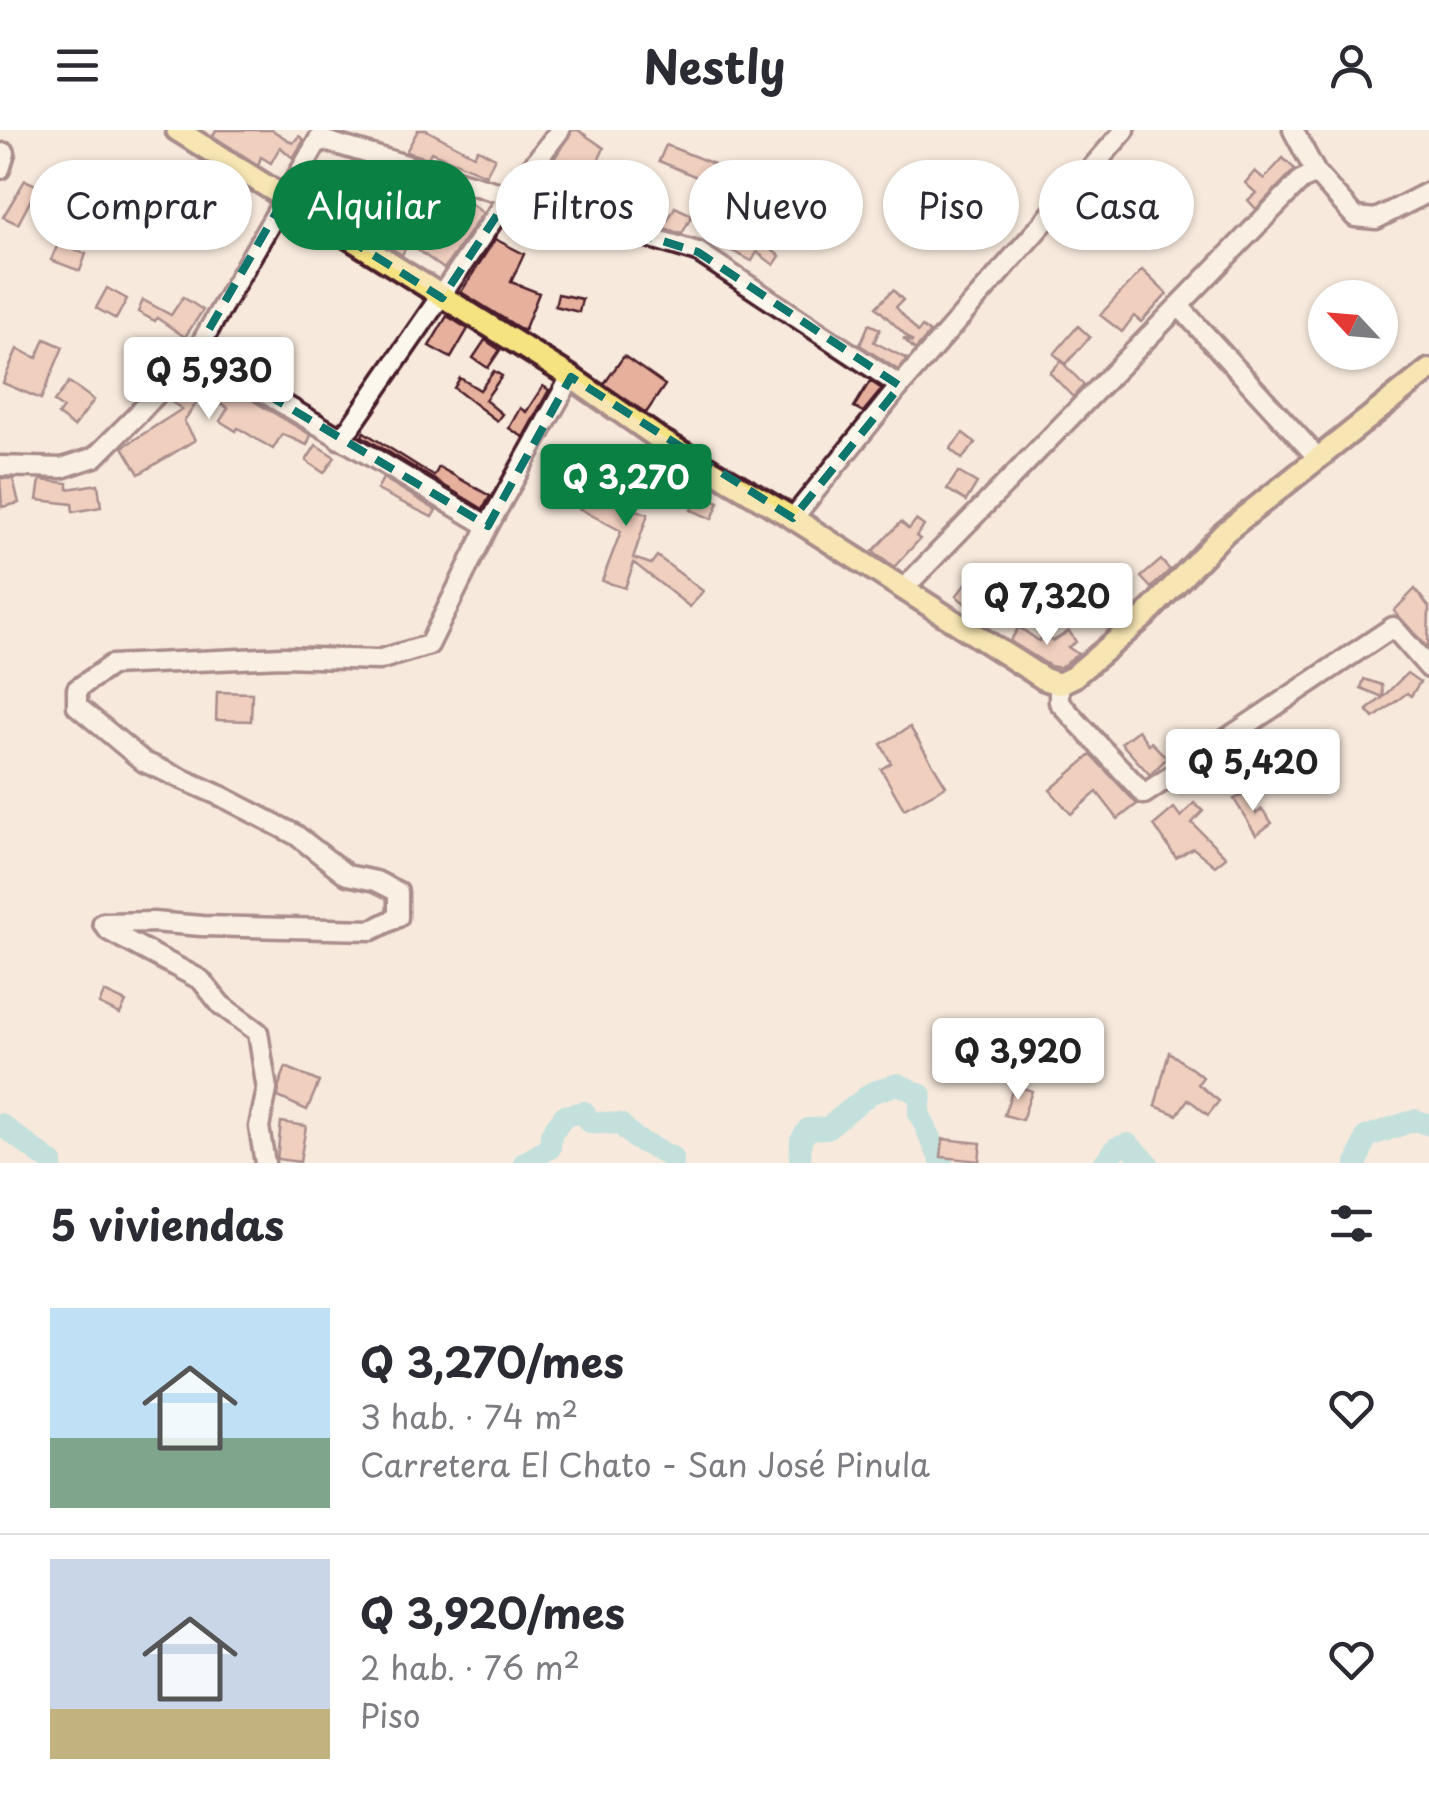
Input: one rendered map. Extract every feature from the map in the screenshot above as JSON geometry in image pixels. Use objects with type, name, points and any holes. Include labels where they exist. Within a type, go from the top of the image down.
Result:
[{"type":"main road","points":[[177,130],[272,191]]},
{"type":"main road","points":[[365,250],[571,377],[658,438],[793,518],[1044,679],[1059,684],[1144,617],[1224,533],[1429,370]]},
{"type":"street","points":[[537,160],[560,130]]},
{"type":"street","points":[[793,518],[900,386],[1125,130]]},
{"type":"street","points":[[1292,130],[1316,173],[1355,217],[1376,220],[1429,192]]},
{"type":"street","points":[[306,160],[318,139],[392,160]]},
{"type":"street","points":[[904,588],[1300,180],[1316,173]]},
{"type":"street","points":[[339,439],[496,217]]},
{"type":"street","points":[[0,466],[62,468],[95,457],[196,352],[272,220]]},
{"type":"street","points":[[669,243],[698,252],[900,386]]},
{"type":"street","points":[[1179,306],[1318,458]]},
{"type":"street","points":[[196,352],[488,526]]},
{"type":"street","points":[[265,1163],[258,1127],[267,1090],[258,1032],[221,1005],[201,980],[109,930],[103,923],[372,930],[398,917],[398,892],[376,881],[348,875],[296,835],[144,762],[77,706],[77,689],[111,665],[282,657],[378,660],[429,646],[488,526],[571,377]]},
{"type":"street","points":[[1059,684],[1059,702],[1144,794],[1393,627],[1429,668]]},
{"type":"highlighted area","points":[[511,194],[698,252],[900,386],[793,518],[571,377],[488,526],[196,352],[284,199],[442,298]]},
{"type":"building","points":[[216,130],[272,130],[293,143],[299,136],[304,140],[293,158],[280,147],[271,163],[261,157],[258,165],[213,136]]},
{"type":"building","points":[[418,130],[426,130],[474,155],[478,149],[495,158],[486,175],[476,171],[476,160],[450,160],[431,152],[428,158],[406,152]]},
{"type":"building","points":[[572,130],[604,148],[599,160],[553,160]]},
{"type":"building","points":[[666,145],[704,160],[689,160],[689,174],[669,165],[669,160],[659,160]]},
{"type":"building","points":[[1283,158],[1295,169],[1256,209],[1248,200],[1256,193],[1245,183],[1255,171],[1264,179]]},
{"type":"building","points":[[25,180],[30,182],[30,201],[18,224],[3,217]]},
{"type":"building","points":[[675,207],[689,214],[682,234],[669,230],[669,218]]},
{"type":"building","points":[[495,239],[496,250],[524,254],[511,282],[539,293],[524,331],[461,292]]},
{"type":"building","points":[[55,250],[86,254],[80,271],[51,260]]},
{"type":"building","points":[[418,250],[457,250],[444,269]]},
{"type":"building","points":[[730,250],[772,250],[780,256],[774,265],[757,252],[752,261]]},
{"type":"building","points":[[1142,270],[1167,294],[1141,322],[1134,316],[1122,332],[1100,315]]},
{"type":"building","points":[[107,288],[127,299],[116,319],[96,308]]},
{"type":"building","points":[[893,290],[903,300],[896,307],[918,332],[922,327],[930,333],[915,350],[903,338],[913,342],[876,307]]},
{"type":"building","points":[[558,294],[582,299],[579,312],[555,306]]},
{"type":"building","points":[[183,297],[203,310],[185,337],[157,318],[155,321],[138,312],[143,300],[171,315]]},
{"type":"building","points":[[447,316],[468,329],[451,358],[429,346]]},
{"type":"building","points":[[869,324],[880,329],[874,342],[907,359],[898,370],[860,345]]},
{"type":"building","points":[[1078,326],[1090,337],[1066,364],[1054,354]]},
{"type":"building","points":[[45,339],[63,347],[41,399],[3,383],[17,349],[37,358]]},
{"type":"building","points":[[485,340],[500,350],[488,368],[473,358]]},
{"type":"building","points":[[624,356],[665,385],[646,413],[604,384]]},
{"type":"building","points":[[1061,361],[1084,385],[1073,397],[1050,373]]},
{"type":"building","points":[[198,368],[311,435],[307,445],[282,434],[273,449],[238,428],[236,431],[220,421],[228,408],[203,393],[184,421],[195,440],[139,474],[123,447],[182,409],[170,401]]},
{"type":"building","points":[[494,371],[502,376],[485,400],[502,414],[497,421],[454,388],[460,378],[480,390]]},
{"type":"building","points":[[870,381],[882,389],[863,412],[854,407]]},
{"type":"building","points":[[69,382],[94,400],[74,427],[58,415],[63,408],[54,402]]},
{"type":"building","points":[[543,386],[549,390],[523,437],[509,428],[520,408],[526,412]]},
{"type":"building","points":[[364,432],[434,476],[439,467],[490,496],[483,509],[362,436]]},
{"type":"building","points":[[963,433],[976,443],[962,459],[950,449]]},
{"type":"building","points":[[316,445],[335,457],[324,473],[306,461]]},
{"type":"building","points":[[598,454],[635,474],[619,504],[648,514],[633,558],[651,564],[657,556],[703,591],[690,607],[634,563],[625,588],[602,581],[621,531],[571,504]]},
{"type":"building","points":[[958,472],[977,483],[966,501],[947,489]]},
{"type":"building","points":[[0,478],[13,479],[19,503],[2,507]]},
{"type":"building","points":[[383,478],[436,510],[432,517],[377,490]]},
{"type":"building","points":[[40,480],[68,483],[68,489],[98,484],[101,507],[73,512],[72,504],[37,500]]},
{"type":"building","points":[[698,494],[719,502],[712,519],[691,510]]},
{"type":"building","points":[[916,520],[924,526],[916,536],[920,539],[894,567],[873,551],[901,522],[909,529]]},
{"type":"building","points":[[1161,560],[1170,570],[1151,588],[1141,577]]},
{"type":"building","points":[[982,564],[1013,585],[1000,601],[981,587],[967,605],[956,596]]},
{"type":"building","points":[[1415,589],[1429,607],[1428,648],[1394,611]]},
{"type":"building","points":[[1019,627],[1039,641],[1044,634],[1053,641],[1069,631],[1076,642],[1068,647],[1078,654],[1060,668],[1050,666],[1010,641]]},
{"type":"building","points":[[1407,673],[1420,682],[1411,696],[1407,693],[1374,718],[1367,710]]},
{"type":"building","points":[[1364,679],[1382,685],[1383,697],[1361,688]]},
{"type":"building","points":[[217,692],[252,693],[251,721],[216,720]]},
{"type":"building","points":[[910,727],[946,786],[904,809],[881,769],[891,763],[881,744]]},
{"type":"building","points":[[1138,730],[1149,745],[1151,742],[1167,758],[1150,775],[1121,743]]},
{"type":"building","points":[[1091,755],[1137,804],[1118,819],[1097,792],[1071,814],[1050,790]]},
{"type":"building","points":[[1247,793],[1256,814],[1262,809],[1272,823],[1256,835],[1234,799]]},
{"type":"building","points":[[1194,803],[1203,811],[1192,823],[1226,857],[1215,866],[1193,848],[1176,858],[1154,825],[1174,808],[1181,817]]},
{"type":"building","points":[[104,992],[126,1002],[120,1014],[99,1004]]},
{"type":"building","points":[[1169,1052],[1203,1077],[1198,1084],[1219,1101],[1208,1115],[1188,1099],[1177,1115],[1155,1106]]},
{"type":"building","points":[[286,1067],[319,1082],[307,1110],[278,1097]]},
{"type":"building","points":[[1014,1085],[1032,1091],[1022,1120],[1004,1115]]},
{"type":"building","points":[[281,1122],[306,1126],[300,1162],[277,1159]]},
{"type":"building","points":[[943,1139],[981,1143],[979,1161],[941,1157]]},
{"type":"waterway","points":[[800,1163],[801,1140],[808,1129],[827,1128],[871,1093],[898,1084],[921,1095],[919,1113],[942,1163]]},
{"type":"waterway","points":[[524,1163],[550,1148],[551,1134],[564,1116],[584,1112],[590,1122],[620,1124],[636,1139],[673,1158],[672,1163]]},
{"type":"waterway","points":[[1357,1163],[1366,1137],[1415,1120],[1429,1125]]},
{"type":"waterway","points":[[0,1124],[52,1163]]},
{"type":"waterway","points":[[1104,1163],[1116,1148],[1128,1144],[1148,1163]]}]
